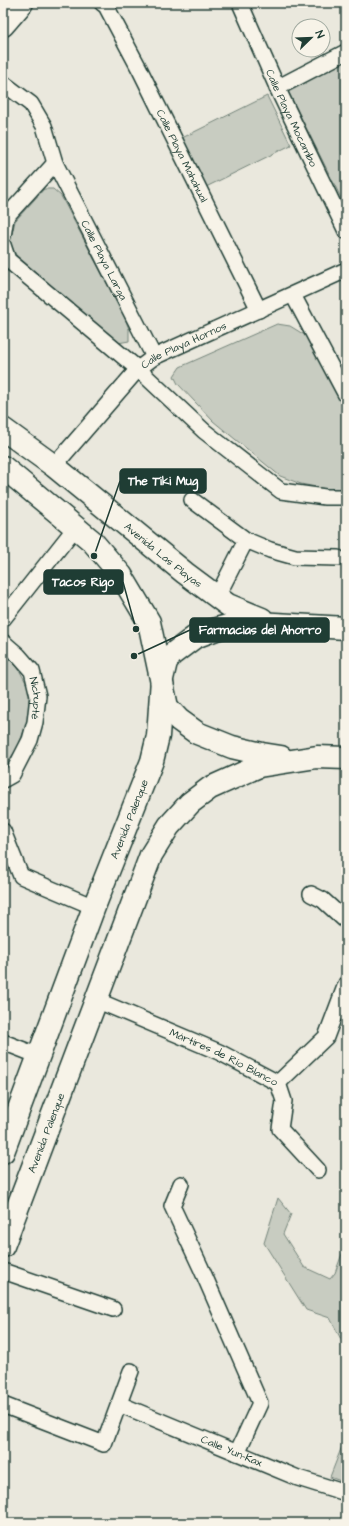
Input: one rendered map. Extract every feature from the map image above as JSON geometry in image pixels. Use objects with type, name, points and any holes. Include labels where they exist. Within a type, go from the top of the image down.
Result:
[{"type":"street","points":[[3,25],[22,3]]},
{"type":"street","name":"Calle Playa Mahahual","points":[[102,3],[106,6],[140,70],[259,310]]},
{"type":"street","name":"Calle Playa Mocambo","points":[[240,3],[277,88],[346,231]]},
{"type":"street","points":[[277,88],[346,52]]},
{"type":"street","name":"Calle Playa Larga","points":[[3,83],[31,104],[44,126],[55,163],[154,358]]},
{"type":"street","points":[[3,236],[6,217],[55,163]]},
{"type":"street","points":[[3,245],[8,260],[138,369],[204,431],[281,491],[325,498],[346,497]]},
{"type":"street","name":"Calle Playa Hornos","points":[[54,466],[138,369],[154,358],[346,270]]},
{"type":"street","points":[[293,295],[346,395]]},
{"type":"street","name":"Avenida Las Playas","points":[[3,429],[54,466],[185,573],[228,605],[275,623]]},
{"type":"street","points":[[3,467],[92,541],[122,575],[149,622],[167,707],[179,720],[197,733],[232,747],[278,757],[317,757],[346,768]]},
{"type":"street","points":[[192,500],[246,540],[270,550],[295,557],[338,558]]},
{"type":"street","points":[[3,619],[75,528]]},
{"type":"street","points":[[218,597],[246,540]]},
{"type":"street","name":"Avenida Palenque","points":[[3,1152],[94,907],[152,761],[158,736],[162,679],[166,662],[171,655],[195,637],[216,629],[242,622],[346,628]]},
{"type":"street","name":"Nichupté","points":[[3,642],[18,655],[32,671],[38,696],[30,740],[12,775],[3,780]]},
{"type":"street","name":"Avenida Palenque","points":[[5,1232],[96,1000],[150,855],[169,826],[190,803],[210,788],[259,766],[317,757],[346,758]]},
{"type":"street","points":[[3,831],[21,876],[94,907]]},
{"type":"street","points":[[311,894],[322,900],[346,921]]},
{"type":"street","points":[[278,1083],[326,1037],[346,984]]},
{"type":"street","name":"Mártires de Río Blanco","points":[[96,1000],[219,1052],[278,1083],[284,1101],[280,1129],[318,1170]]},
{"type":"street","points":[[3,1042],[39,1056]]},
{"type":"street","points":[[181,1184],[172,1206],[260,1403],[237,1453]]},
{"type":"street","points":[[3,1271],[113,1309]]},
{"type":"street","points":[[3,1405],[104,1444],[131,1371]]},
{"type":"street","name":"Calle Yun-Kax","points":[[119,1404],[298,1478],[346,1494]]},
{"type":"shaded area","points":[[346,55],[346,208],[286,87]]},
{"type":"shaded area","points":[[267,96],[291,145],[206,187],[182,138]]},
{"type":"shaded area","points":[[44,189],[53,189],[61,196],[124,316],[129,329],[129,341],[118,343],[16,255],[10,243],[15,221]]},
{"type":"shaded area","points":[[277,324],[290,326],[308,337],[346,409],[346,489],[326,489],[301,484],[280,476],[213,421],[178,384],[174,376],[180,367]]},
{"type":"shaded area","points":[[3,653],[18,668],[29,688],[29,718],[17,749],[3,768]]},
{"type":"shaded area","points":[[278,1198],[291,1214],[283,1234],[304,1267],[330,1279],[335,1273],[346,1243],[346,1349],[330,1318],[306,1310],[264,1243]]},
{"type":"shaded area","points":[[346,1436],[346,1483],[330,1477]]},
{"type":"place","name":"The Tiki Mug","points":[[94,556]]},
{"type":"place","name":"Tacos Rigo","points":[[136,629]]},
{"type":"place","name":"Farmacias del Ahorro","points":[[134,656]]}]
